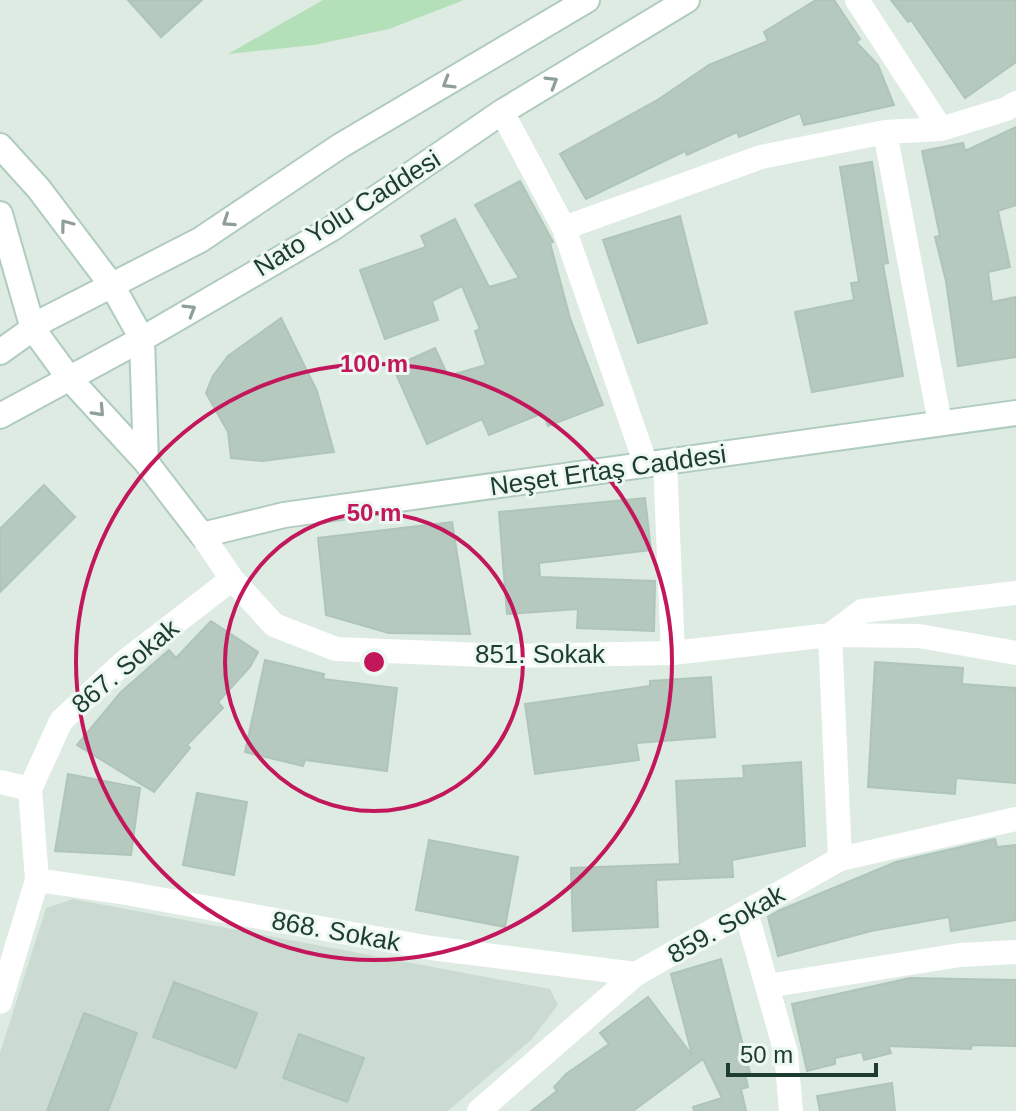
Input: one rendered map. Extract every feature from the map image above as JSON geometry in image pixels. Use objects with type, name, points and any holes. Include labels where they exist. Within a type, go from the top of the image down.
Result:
[{"type":"street","points":[[0,352],[33,329],[200,240],[340,146],[587,0]]},
{"type":"street","name":"Nato Yolu Caddesi","points":[[0,416],[142,339],[331,229],[502,112],[687,0]]},
{"type":"street","points":[[857,0],[941,129]]},
{"type":"street","points":[[564,228],[761,157],[885,132],[941,129],[1016,103]]},
{"type":"street","points":[[502,112],[564,228],[655,463],[673,653]]},
{"type":"street","points":[[885,132],[940,423]]},
{"type":"street","points":[[0,146],[39,189],[113,287],[142,339],[146,462]]},
{"type":"street","points":[[0,214],[33,329]]},
{"type":"street","name":"851. Sokak","points":[[33,329],[69,378],[146,462],[232,579],[274,625],[336,649],[509,656],[673,653],[830,635],[919,636],[1016,653]]},
{"type":"street","name":"Neşet Ertaş Caddesi","points":[[202,535],[284,515],[1016,413]]},
{"type":"street","name":"867. Sokak","points":[[0,1002],[37,880],[30,789],[61,721],[123,663],[232,579]]},
{"type":"street","points":[[840,859],[830,635],[862,611],[1016,593]]},
{"type":"street","points":[[0,782],[30,789]]},
{"type":"street","name":"859. Sokak","points":[[479,1111],[636,974],[840,859],[1016,819]]},
{"type":"street","name":"868. Sokak","points":[[37,880],[431,948],[636,974]]},
{"type":"street","points":[[746,912],[786,1053],[791,1111]]},
{"type":"street","points":[[767,986],[960,955],[1016,952]]},
{"type":"shaded area","points":[[73,899],[550,989],[558,1005],[531,1040],[448,1111],[0,1111],[0,1053],[46,908]]},
{"type":"green space","points":[[323,0],[464,0],[389,29],[314,45],[228,54]]},
{"type":"building","points":[[128,0],[202,0],[161,37]]},
{"type":"building","points":[[816,0],[834,0],[860,39],[856,42],[878,65],[894,105],[804,125],[800,113],[739,137],[737,132],[687,155],[685,151],[586,199],[560,154],[659,99],[709,65],[768,41],[764,32]]},
{"type":"building","points":[[891,0],[1016,0],[1016,62],[965,98],[911,20],[908,22]]},
{"type":"building","points":[[1016,127],[1016,205],[998,211],[1010,267],[988,272],[992,302],[1016,297],[1016,357],[958,366],[946,281],[935,237],[940,236],[922,151],[963,143],[965,151]]},
{"type":"building","points":[[872,162],[888,263],[883,264],[903,376],[812,392],[795,312],[854,300],[851,283],[859,282],[840,167]]},
{"type":"building","points":[[520,181],[553,242],[550,243],[570,318],[603,405],[548,426],[543,413],[489,435],[482,419],[427,444],[393,367],[435,348],[448,376],[486,365],[475,331],[480,329],[462,286],[432,301],[438,320],[385,339],[360,270],[426,247],[421,236],[455,219],[489,287],[519,278],[475,205]]},
{"type":"building","points":[[680,216],[707,323],[638,343],[603,240]]},
{"type":"building","points":[[281,318],[317,391],[334,452],[262,461],[231,458],[228,432],[206,393],[213,376],[228,356]]},
{"type":"building","points":[[44,485],[75,517],[0,592],[0,529]]},
{"type":"building","points":[[645,498],[651,550],[539,563],[540,577],[655,581],[654,631],[577,628],[578,609],[507,614],[499,512]]},
{"type":"building","points":[[452,522],[470,634],[389,633],[326,615],[318,538]]},
{"type":"building","points":[[211,621],[258,652],[250,667],[218,702],[223,708],[187,745],[190,748],[154,792],[77,745],[121,692],[169,650],[176,658]]},
{"type":"building","points":[[265,660],[324,674],[323,679],[397,688],[387,771],[305,760],[303,766],[245,752]]},
{"type":"building","points":[[875,662],[963,668],[962,684],[1016,688],[1016,783],[956,778],[955,794],[868,787]]},
{"type":"building","points":[[711,677],[715,737],[636,743],[639,760],[535,774],[525,704],[650,686],[650,681]]},
{"type":"building","points":[[801,762],[805,846],[732,860],[733,877],[656,880],[658,927],[573,931],[571,868],[680,864],[676,781],[744,778],[743,766]]},
{"type":"building","points":[[68,774],[140,788],[131,855],[55,851]]},
{"type":"building","points":[[197,793],[247,802],[234,875],[183,865]]},
{"type":"building","points":[[995,839],[997,847],[1016,845],[1016,920],[951,931],[949,917],[871,931],[778,956],[768,917],[778,911],[896,862]]},
{"type":"building","points":[[429,840],[518,857],[505,927],[416,910]]},
{"type":"building","points":[[721,959],[750,1073],[745,1074],[748,1087],[741,1089],[746,1111],[694,1111],[693,1107],[722,1098],[703,1059],[633,1111],[531,1111],[557,1091],[554,1087],[566,1074],[609,1044],[600,1033],[648,997],[692,1055],[671,974]]},
{"type":"building","points":[[910,978],[1016,980],[1016,1046],[972,1045],[971,1049],[888,1046],[891,1053],[864,1060],[862,1052],[835,1058],[835,1064],[807,1071],[792,1004]]},
{"type":"building","points":[[174,982],[257,1013],[236,1068],[153,1037]]},
{"type":"building","points":[[84,1013],[137,1033],[108,1111],[47,1111]]},
{"type":"building","points":[[299,1034],[364,1058],[347,1102],[283,1078]]},
{"type":"building","points":[[892,1083],[895,1111],[820,1111],[817,1096]]}]
